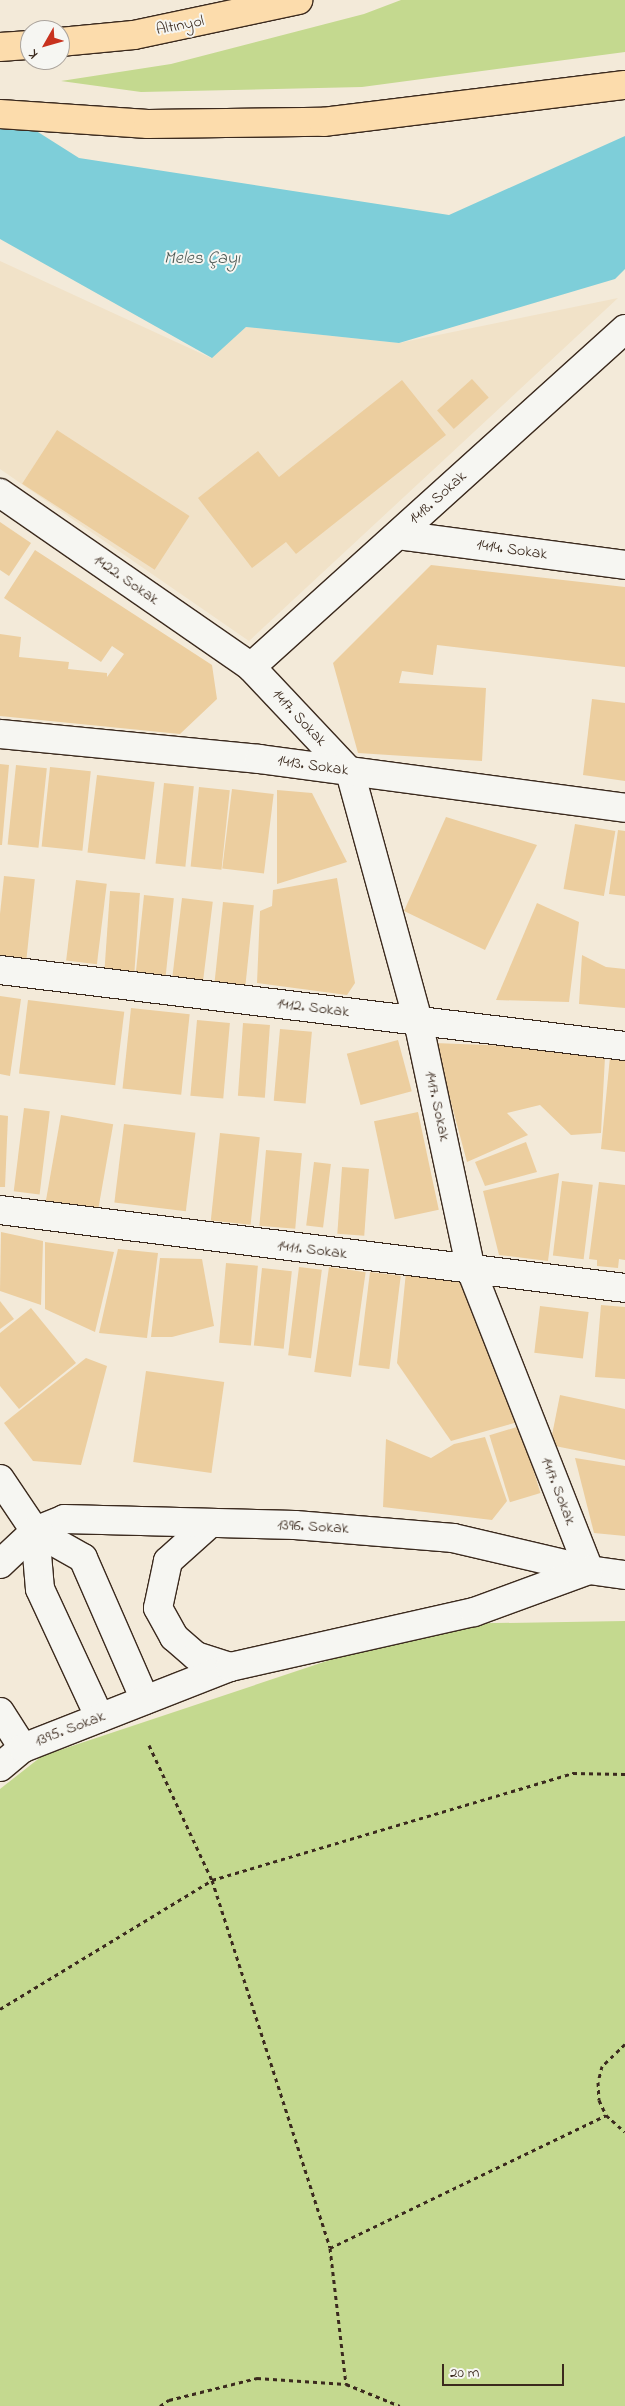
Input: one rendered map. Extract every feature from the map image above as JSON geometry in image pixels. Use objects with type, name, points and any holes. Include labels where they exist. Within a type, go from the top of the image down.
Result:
[{"type":"highway","name":"Altınyol","points":[[70,41],[134,36],[298,0]]},
{"type":"highway","points":[[0,47],[20,46]]},
{"type":"highway","points":[[0,114],[148,124],[323,122],[625,85]]},
{"type":"street","name":"1418. Sokak","points":[[252,667],[625,329]]},
{"type":"street","name":"1422. Sokak","points":[[0,493],[252,667]]},
{"type":"street","name":"1414. Sokak","points":[[398,535],[625,565]]},
{"type":"street","name":"1417. Sokak","points":[[252,667],[350,772],[418,1021],[471,1270],[589,1570]]},
{"type":"street","name":"1413. Sokak","points":[[0,734],[350,772],[625,808]]},
{"type":"street","name":"1412. Sokak","points":[[0,970],[625,1046]]},
{"type":"street","name":"1411. Sokak","points":[[0,1210],[625,1288]]},
{"type":"street","points":[[0,1480],[35,1531],[83,1558],[145,1700]]},
{"type":"street","name":"1396. Sokak","points":[[35,1531],[64,1519],[208,1525],[296,1525],[453,1538],[589,1570],[625,1575]]},
{"type":"street","points":[[208,1525],[168,1561],[158,1608],[174,1637],[196,1656],[230,1667]]},
{"type":"street","points":[[0,1564],[35,1531]]},
{"type":"street","points":[[35,1531],[40,1590],[100,1718]]},
{"type":"street","name":"1396. Sokak","points":[[145,1700],[230,1667],[474,1612],[589,1570]]},
{"type":"street","name":"1395. Sokak","points":[[0,1766],[23,1748],[145,1700]]},
{"type":"street","points":[[0,1712],[23,1748]]},
{"type":"path","points":[[149,1745],[212,1880],[330,2248],[346,2384]]},
{"type":"path","points":[[0,2009],[212,1880],[573,1773],[625,1774]]},
{"type":"path","points":[[625,2044],[602,2066],[598,2082],[599,2100],[606,2115],[625,2132]]},
{"type":"path","points":[[330,2248],[606,2115]]},
{"type":"path","points":[[160,2406],[169,2400],[257,2378],[346,2384],[400,2406]]},
{"type":"shaded area","points":[[0,261],[211,358],[246,327],[399,343],[618,298],[249,641],[0,469]]},
{"type":"green space","points":[[401,0],[625,0],[625,52],[362,87],[141,92],[61,81],[171,64],[364,14]]},
{"type":"green space","points":[[625,1621],[625,2406],[0,2406],[0,1789],[42,1756],[438,1624]]},
{"type":"water","name":"Meles Çayı","points":[[0,108],[79,158],[449,215],[625,136],[625,269],[615,279],[399,343],[246,327],[212,358],[0,239]]},
{"type":"building","points":[[472,379],[489,398],[454,429],[437,410]]},
{"type":"building","points":[[402,380],[446,435],[296,554],[286,542],[252,568],[198,498],[258,451],[279,477]]},
{"type":"building","points":[[57,430],[190,516],[155,570],[22,484]]},
{"type":"building","points":[[0,522],[31,543],[9,576],[0,570]]},
{"type":"building","points":[[35,550],[212,665],[217,699],[180,734],[0,716],[0,634],[21,637],[19,657],[69,662],[68,669],[107,673],[107,677],[124,654],[112,646],[101,662],[4,598]]},
{"type":"building","points":[[431,565],[625,587],[625,667],[437,645],[433,675],[402,671],[399,683],[486,688],[482,761],[358,753],[333,663]]},
{"type":"building","points":[[592,699],[625,703],[625,781],[583,775]]},
{"type":"building","points":[[0,764],[9,765],[2,845],[0,845]]},
{"type":"building","points":[[16,765],[47,768],[38,848],[8,845]]},
{"type":"building","points":[[50,767],[91,771],[82,851],[42,847]]},
{"type":"building","points":[[97,775],[155,782],[145,859],[87,852]]},
{"type":"building","points":[[164,783],[194,786],[185,867],[156,864]]},
{"type":"building","points":[[199,787],[230,790],[221,870],[191,867]]},
{"type":"building","points":[[232,789],[274,794],[264,874],[222,868]]},
{"type":"building","points":[[277,790],[312,793],[347,862],[277,884]]},
{"type":"building","points":[[446,817],[537,845],[485,950],[404,911]]},
{"type":"building","points":[[575,824],[615,831],[604,896],[564,889]]},
{"type":"building","points":[[618,830],[625,831],[625,896],[609,894]]},
{"type":"building","points":[[4,876],[35,879],[26,960],[0,957],[0,914]]},
{"type":"building","points":[[337,878],[355,983],[347,995],[257,983],[260,911],[272,906],[273,890]]},
{"type":"building","points":[[76,880],[107,884],[97,964],[66,960]]},
{"type":"building","points":[[110,891],[140,893],[134,973],[104,971]]},
{"type":"building","points":[[144,895],[174,898],[165,978],[136,975]]},
{"type":"building","points":[[182,898],[213,902],[203,982],[172,978]]},
{"type":"building","points":[[223,902],[254,905],[245,986],[215,983]]},
{"type":"building","points":[[537,903],[579,922],[569,1002],[496,1000]]},
{"type":"building","points":[[582,955],[606,967],[625,969],[625,1008],[579,1004]]},
{"type":"building","points":[[0,996],[21,999],[10,1076],[0,1074]]},
{"type":"building","points":[[28,1000],[124,1012],[115,1085],[19,1073]]},
{"type":"building","points":[[131,1008],[190,1014],[181,1095],[123,1089]]},
{"type":"building","points":[[197,1020],[230,1023],[223,1099],[190,1096]]},
{"type":"building","points":[[243,1023],[270,1025],[265,1098],[238,1096]]},
{"type":"building","points":[[280,1029],[312,1032],[306,1104],[274,1101]]},
{"type":"building","points":[[398,1040],[412,1091],[361,1105],[347,1054]]},
{"type":"building","points":[[435,1043],[536,1047],[605,1057],[601,1133],[571,1135],[540,1105],[507,1113],[528,1135],[467,1162]]},
{"type":"building","points":[[610,1057],[625,1059],[625,1152],[601,1149]]},
{"type":"building","points":[[24,1108],[50,1111],[40,1195],[14,1191]]},
{"type":"building","points":[[418,1112],[439,1210],[395,1219],[374,1121]]},
{"type":"building","points":[[0,1115],[8,1116],[5,1187],[0,1187]]},
{"type":"building","points":[[61,1115],[113,1124],[98,1210],[46,1201]]},
{"type":"building","points":[[124,1124],[195,1133],[186,1211],[114,1202]]},
{"type":"building","points":[[220,1133],[260,1137],[251,1225],[211,1221]]},
{"type":"building","points":[[526,1142],[537,1172],[485,1186],[475,1162]]},
{"type":"building","points":[[266,1150],[302,1153],[295,1229],[259,1226]]},
{"type":"building","points":[[314,1162],[331,1164],[323,1228],[306,1226]]},
{"type":"building","points":[[342,1167],[369,1169],[364,1236],[337,1234]]},
{"type":"building","points":[[559,1173],[548,1261],[499,1255],[483,1191]]},
{"type":"building","points":[[562,1181],[593,1185],[584,1259],[553,1255]]},
{"type":"building","points":[[599,1182],[625,1185],[625,1260],[619,1259],[618,1268],[597,1266],[597,1260],[589,1259]]},
{"type":"building","points":[[1,1232],[43,1241],[41,1305],[0,1291]]},
{"type":"building","points":[[45,1242],[114,1252],[95,1332],[45,1309]]},
{"type":"building","points":[[118,1249],[158,1253],[147,1338],[99,1333]]},
{"type":"building","points":[[160,1258],[202,1259],[214,1326],[172,1337],[151,1337]]},
{"type":"building","points":[[226,1263],[258,1266],[251,1345],[219,1343]]},
{"type":"building","points":[[299,1267],[322,1270],[311,1358],[288,1355]]},
{"type":"building","points":[[329,1267],[366,1272],[351,1377],[314,1372]]},
{"type":"building","points":[[262,1268],[292,1271],[284,1349],[254,1346]]},
{"type":"building","points":[[370,1272],[401,1276],[389,1369],[359,1365]]},
{"type":"building","points":[[406,1272],[466,1278],[518,1422],[451,1441],[397,1363]]},
{"type":"building","points":[[0,1301],[14,1319],[0,1329]]},
{"type":"building","points":[[601,1305],[625,1307],[625,1379],[595,1377]]},
{"type":"building","points":[[540,1306],[589,1312],[583,1359],[534,1353]]},
{"type":"building","points":[[31,1308],[76,1363],[19,1409],[0,1386],[0,1333]]},
{"type":"building","points":[[86,1358],[107,1366],[81,1465],[33,1461],[4,1423]]},
{"type":"building","points":[[146,1371],[224,1382],[211,1473],[133,1462]]},
{"type":"building","points":[[560,1395],[625,1409],[625,1460],[550,1445]]},
{"type":"building","points":[[520,1426],[540,1493],[510,1502],[489,1435]]},
{"type":"building","points":[[485,1437],[507,1501],[492,1520],[383,1507],[386,1439],[431,1458],[454,1444]]},
{"type":"building","points":[[575,1458],[625,1466],[625,1536],[594,1533]]}]
